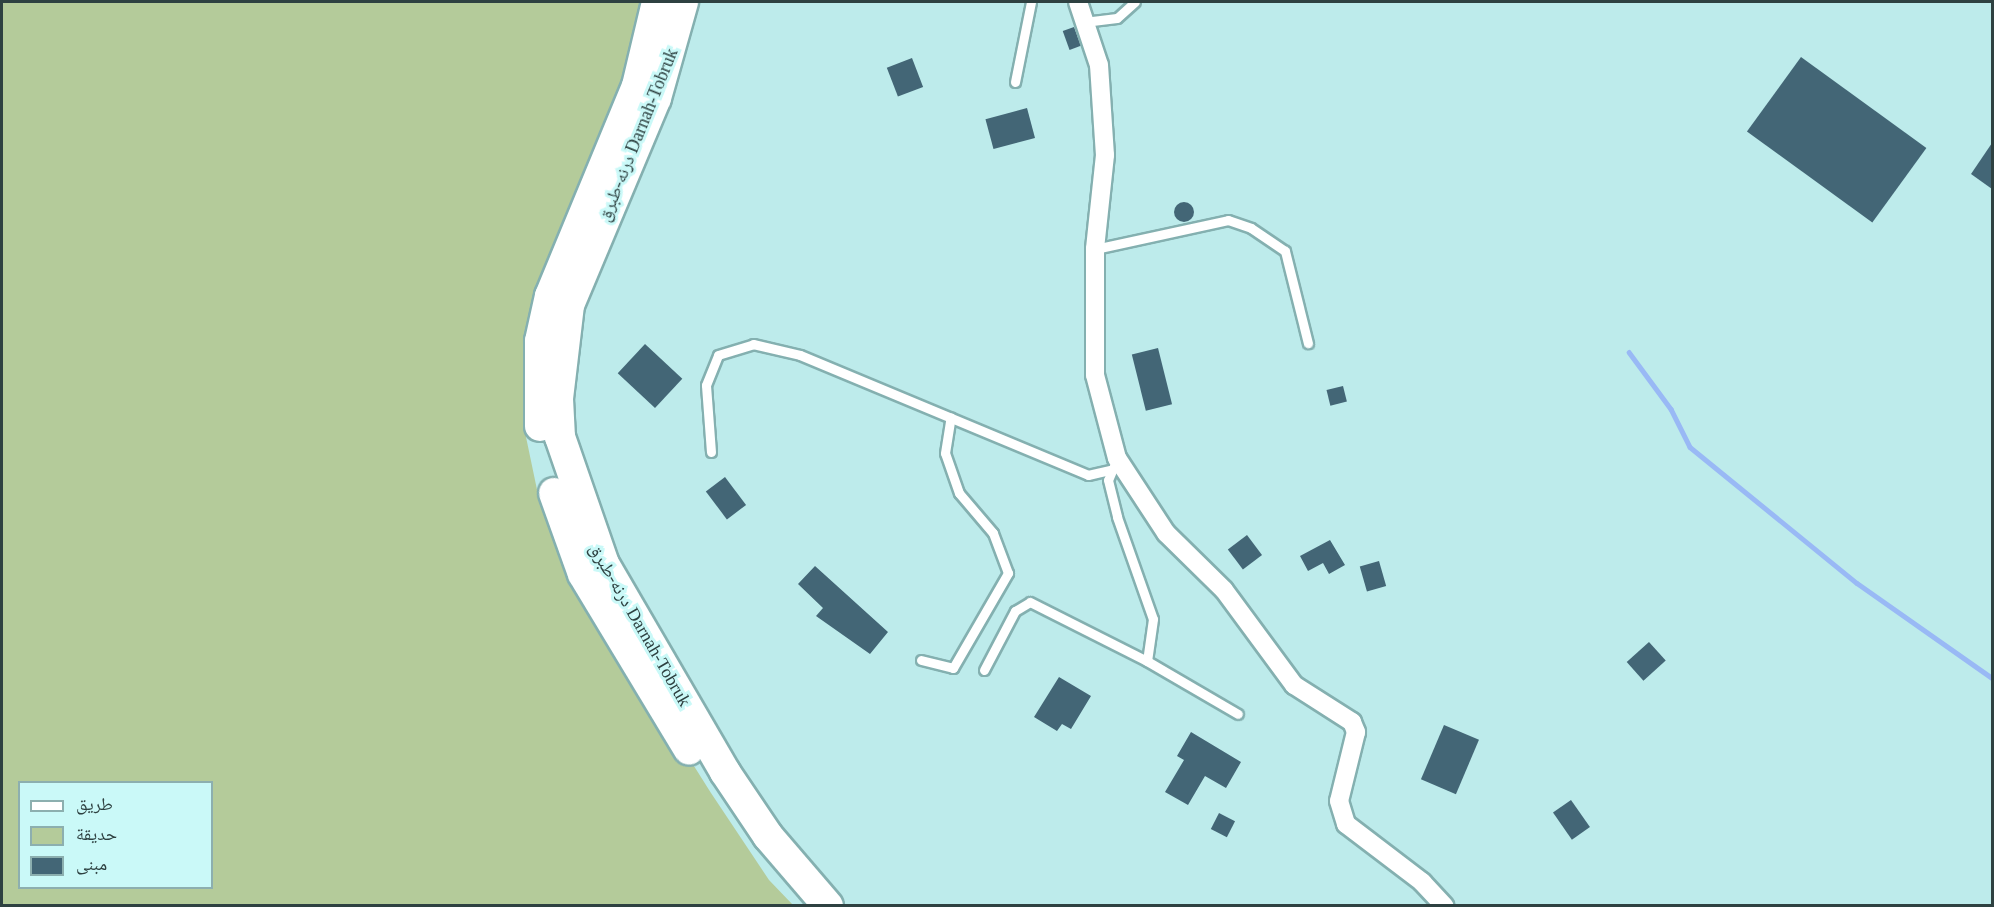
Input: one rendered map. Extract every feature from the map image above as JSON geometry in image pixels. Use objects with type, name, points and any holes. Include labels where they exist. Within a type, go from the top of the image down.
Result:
[{"type":"highway","name":"درنه-طبرق Darnah-Tobruk","points":[[657,2],[637,86],[550,296],[540,341],[541,437],[583,574],[708,783],[752,848],[801,906]]},
{"type":"highway","name":"درنه-طبرق Darnah-Tobruk","points":[[683,2],[656,98],[569,305],[558,399],[560,437],[604,564],[731,781],[768,836],[828,906]]},
{"type":"street","points":[[1078,2],[1099,65],[1105,155],[1095,249],[1095,375],[1115,463],[1166,533],[1224,590],[1294,684],[1352,722],[1356,732],[1339,801],[1346,824],[1422,882],[1444,906]]},
{"type":"lane","points":[[1015,82],[1031,2]]},
{"type":"lane","points":[[1084,21],[1117,18],[1136,2]]},
{"type":"lane","points":[[1095,249],[1140,243],[1228,220],[1251,228],[1285,251],[1308,343]]},
{"type":"lane","points":[[711,452],[706,385],[718,355],[753,344],[800,355],[1088,474],[1115,463]]},
{"type":"lane","points":[[921,660],[953,668],[1008,573],[993,533],[959,494],[945,453],[951,417]]},
{"type":"lane","points":[[1115,463],[1108,480],[1117,517],[1153,619],[1147,661]]},
{"type":"lane","points":[[984,670],[1015,611],[1030,602],[1147,661],[1238,714]]},
{"type":"green space","points":[[2,2],[644,2],[640,41],[527,361],[526,437],[540,504],[564,560],[711,793],[769,880],[793,905],[2,906]]},
{"type":"building","points":[[1074,27],[1081,46],[1070,50],[1063,31]]},
{"type":"building","points":[[1801,57],[1926,148],[1872,223],[1747,131]]},
{"type":"building","points":[[912,58],[923,87],[898,97],[887,68]]},
{"type":"building","points":[[1027,108],[1035,138],[993,149],[985,119]]},
{"type":"building","points":[[1992,143],[1992,189],[1971,174]]},
{"type":"building","points":[[1184,202],[1191,205],[1194,212],[1191,219],[1184,222],[1177,219],[1174,212],[1177,205]]},
{"type":"building","points":[[645,344],[682,379],[655,408],[618,373]]},
{"type":"building","points":[[1158,348],[1172,404],[1146,411],[1132,355]]},
{"type":"building","points":[[1343,386],[1347,402],[1330,406],[1327,390]]},
{"type":"building","points":[[725,477],[746,505],[727,519],[706,491]]},
{"type":"building","points":[[1247,535],[1262,555],[1243,569],[1228,549]]},
{"type":"building","points":[[1330,540],[1345,565],[1329,574],[1323,563],[1308,571],[1300,556]]},
{"type":"building","points":[[1379,561],[1386,586],[1367,592],[1360,567]]},
{"type":"building","points":[[815,566],[888,632],[870,654],[816,616],[823,608],[798,584]]},
{"type":"building","points":[[1649,642],[1666,661],[1643,681],[1627,662]]},
{"type":"building","points":[[1059,677],[1091,696],[1071,729],[1062,724],[1057,731],[1034,717]]},
{"type":"building","points":[[1444,725],[1479,740],[1456,794],[1421,779]]},
{"type":"building","points":[[1191,732],[1241,762],[1226,788],[1205,776],[1188,805],[1165,792],[1184,760],[1177,756]]},
{"type":"building","points":[[1571,800],[1590,827],[1572,840],[1553,813]]},
{"type":"building","points":[[1219,813],[1235,821],[1227,837],[1211,829]]},
{"type":"waterway","points":[[1629,352],[1671,409],[1690,447],[1857,583],[1992,678]]}]
